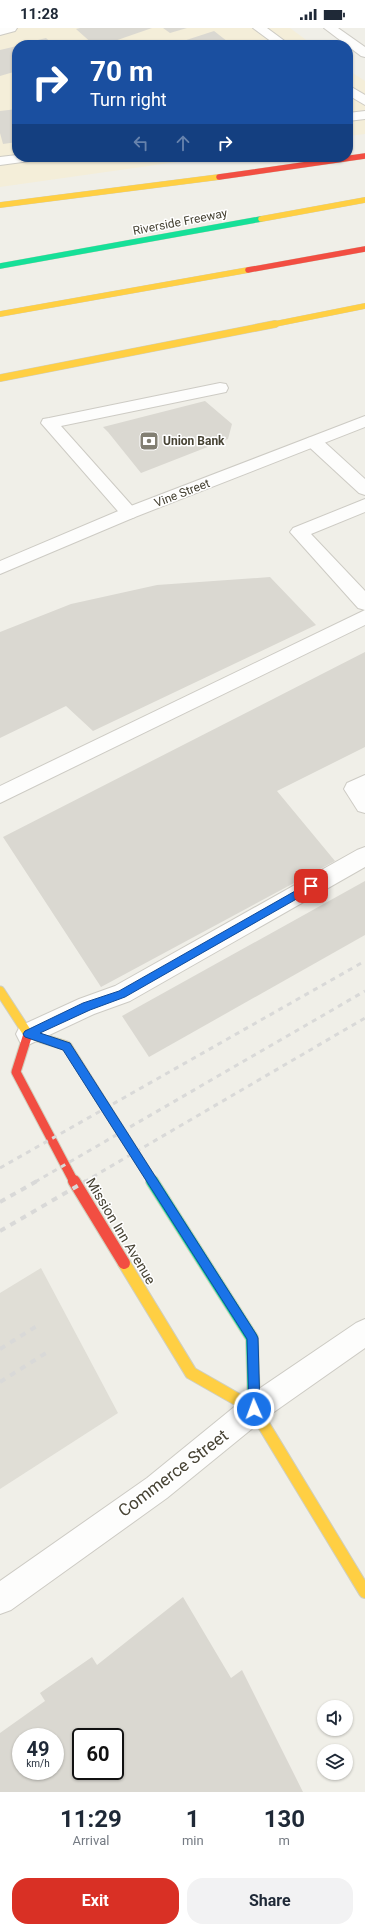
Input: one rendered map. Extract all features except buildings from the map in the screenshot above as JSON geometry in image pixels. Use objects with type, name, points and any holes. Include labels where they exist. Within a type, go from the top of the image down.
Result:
[{"type":"main road","points":[[353,158],[365,156]]},
{"type":"main road","points":[[0,205],[177,183],[323,162]]},
{"type":"main road","name":"Riverside Freeway","points":[[0,266],[365,200]]},
{"type":"main road","points":[[0,314],[365,249]]},
{"type":"main road","points":[[0,378],[184,343],[365,306]]},
{"type":"main road","points":[[0,991],[28,1034]]},
{"type":"main road","name":"Mission Inn Avenue","points":[[254,1409],[252,1338],[67,1046],[28,1034],[16,1072],[76,1185],[191,1373],[254,1409],[365,1592]]},
{"type":"street","points":[[0,31],[11,28]]},
{"type":"street","points":[[259,28],[277,40]]},
{"type":"street","points":[[330,28],[347,40]]},
{"type":"street","points":[[353,44],[365,53]]},
{"type":"street","points":[[353,93],[365,101]]},
{"type":"street","points":[[353,116],[365,115]]},
{"type":"street","points":[[0,161],[12,159]]},
{"type":"street","points":[[129,513],[49,423],[220,388]]},
{"type":"street","name":"Vine Street","points":[[0,568],[129,513],[365,421]]},
{"type":"street","points":[[314,442],[365,489]]},
{"type":"street","points":[[365,505],[299,532],[365,603]]},
{"type":"street","points":[[0,795],[365,617]]},
{"type":"street","points":[[365,783],[354,789],[365,805]]},
{"type":"street","points":[[28,1034],[87,1006],[122,994],[365,856]]},
{"type":"street","name":"Commerce Street","points":[[0,1599],[156,1488],[254,1409],[365,1332]]},
{"type":"shaded area","points":[[0,28],[290,28],[306,40],[12,40],[12,162],[177,162],[0,187]]},
{"type":"shaded area","points":[[353,73],[365,81],[365,134],[353,135]]},
{"type":"shaded area","points":[[41,1268],[118,1413],[0,1489],[0,1293]]},
{"type":"railway","points":[[0,1168],[365,961]]},
{"type":"railway","points":[[35,1182],[365,991]]},
{"type":"railway","points":[[84,1182],[365,1018]]},
{"type":"railway","points":[[0,1202],[37,1181]]},
{"type":"railway","points":[[0,1231],[86,1181]]},
{"type":"railway","points":[[0,1349],[40,1324]]},
{"type":"railway","points":[[0,1382],[46,1353]]},
{"type":"traffic: fast","points":[[0,266],[261,219]]},
{"type":"traffic: fast","points":[[99,1097],[252,1338],[254,1409]]},
{"type":"traffic: slow","points":[[0,205],[219,177]]},
{"type":"traffic: slow","points":[[261,219],[365,200]]},
{"type":"traffic: slow","points":[[0,314],[248,270]]},
{"type":"traffic: slow","points":[[0,378],[365,306]]},
{"type":"traffic: slow","points":[[0,991],[28,1034],[67,1046],[99,1097]]},
{"type":"traffic: slow","points":[[124,1263],[191,1373],[254,1409]]},
{"type":"traffic: slow","points":[[254,1409],[365,1592]]},
{"type":"traffic: jam","points":[[353,158],[365,156]]},
{"type":"traffic: jam","points":[[219,177],[323,162]]},
{"type":"traffic: jam","points":[[248,270],[365,249]]},
{"type":"traffic: jam","points":[[28,1034],[16,1072],[76,1185],[124,1263]]},
{"type":"place","name":"Union Bank","points":[[149,441]]},
{"type":"route","points":[[254,1409],[252,1338],[67,1046],[28,1034],[87,1006],[122,994],[311,886]]}]
